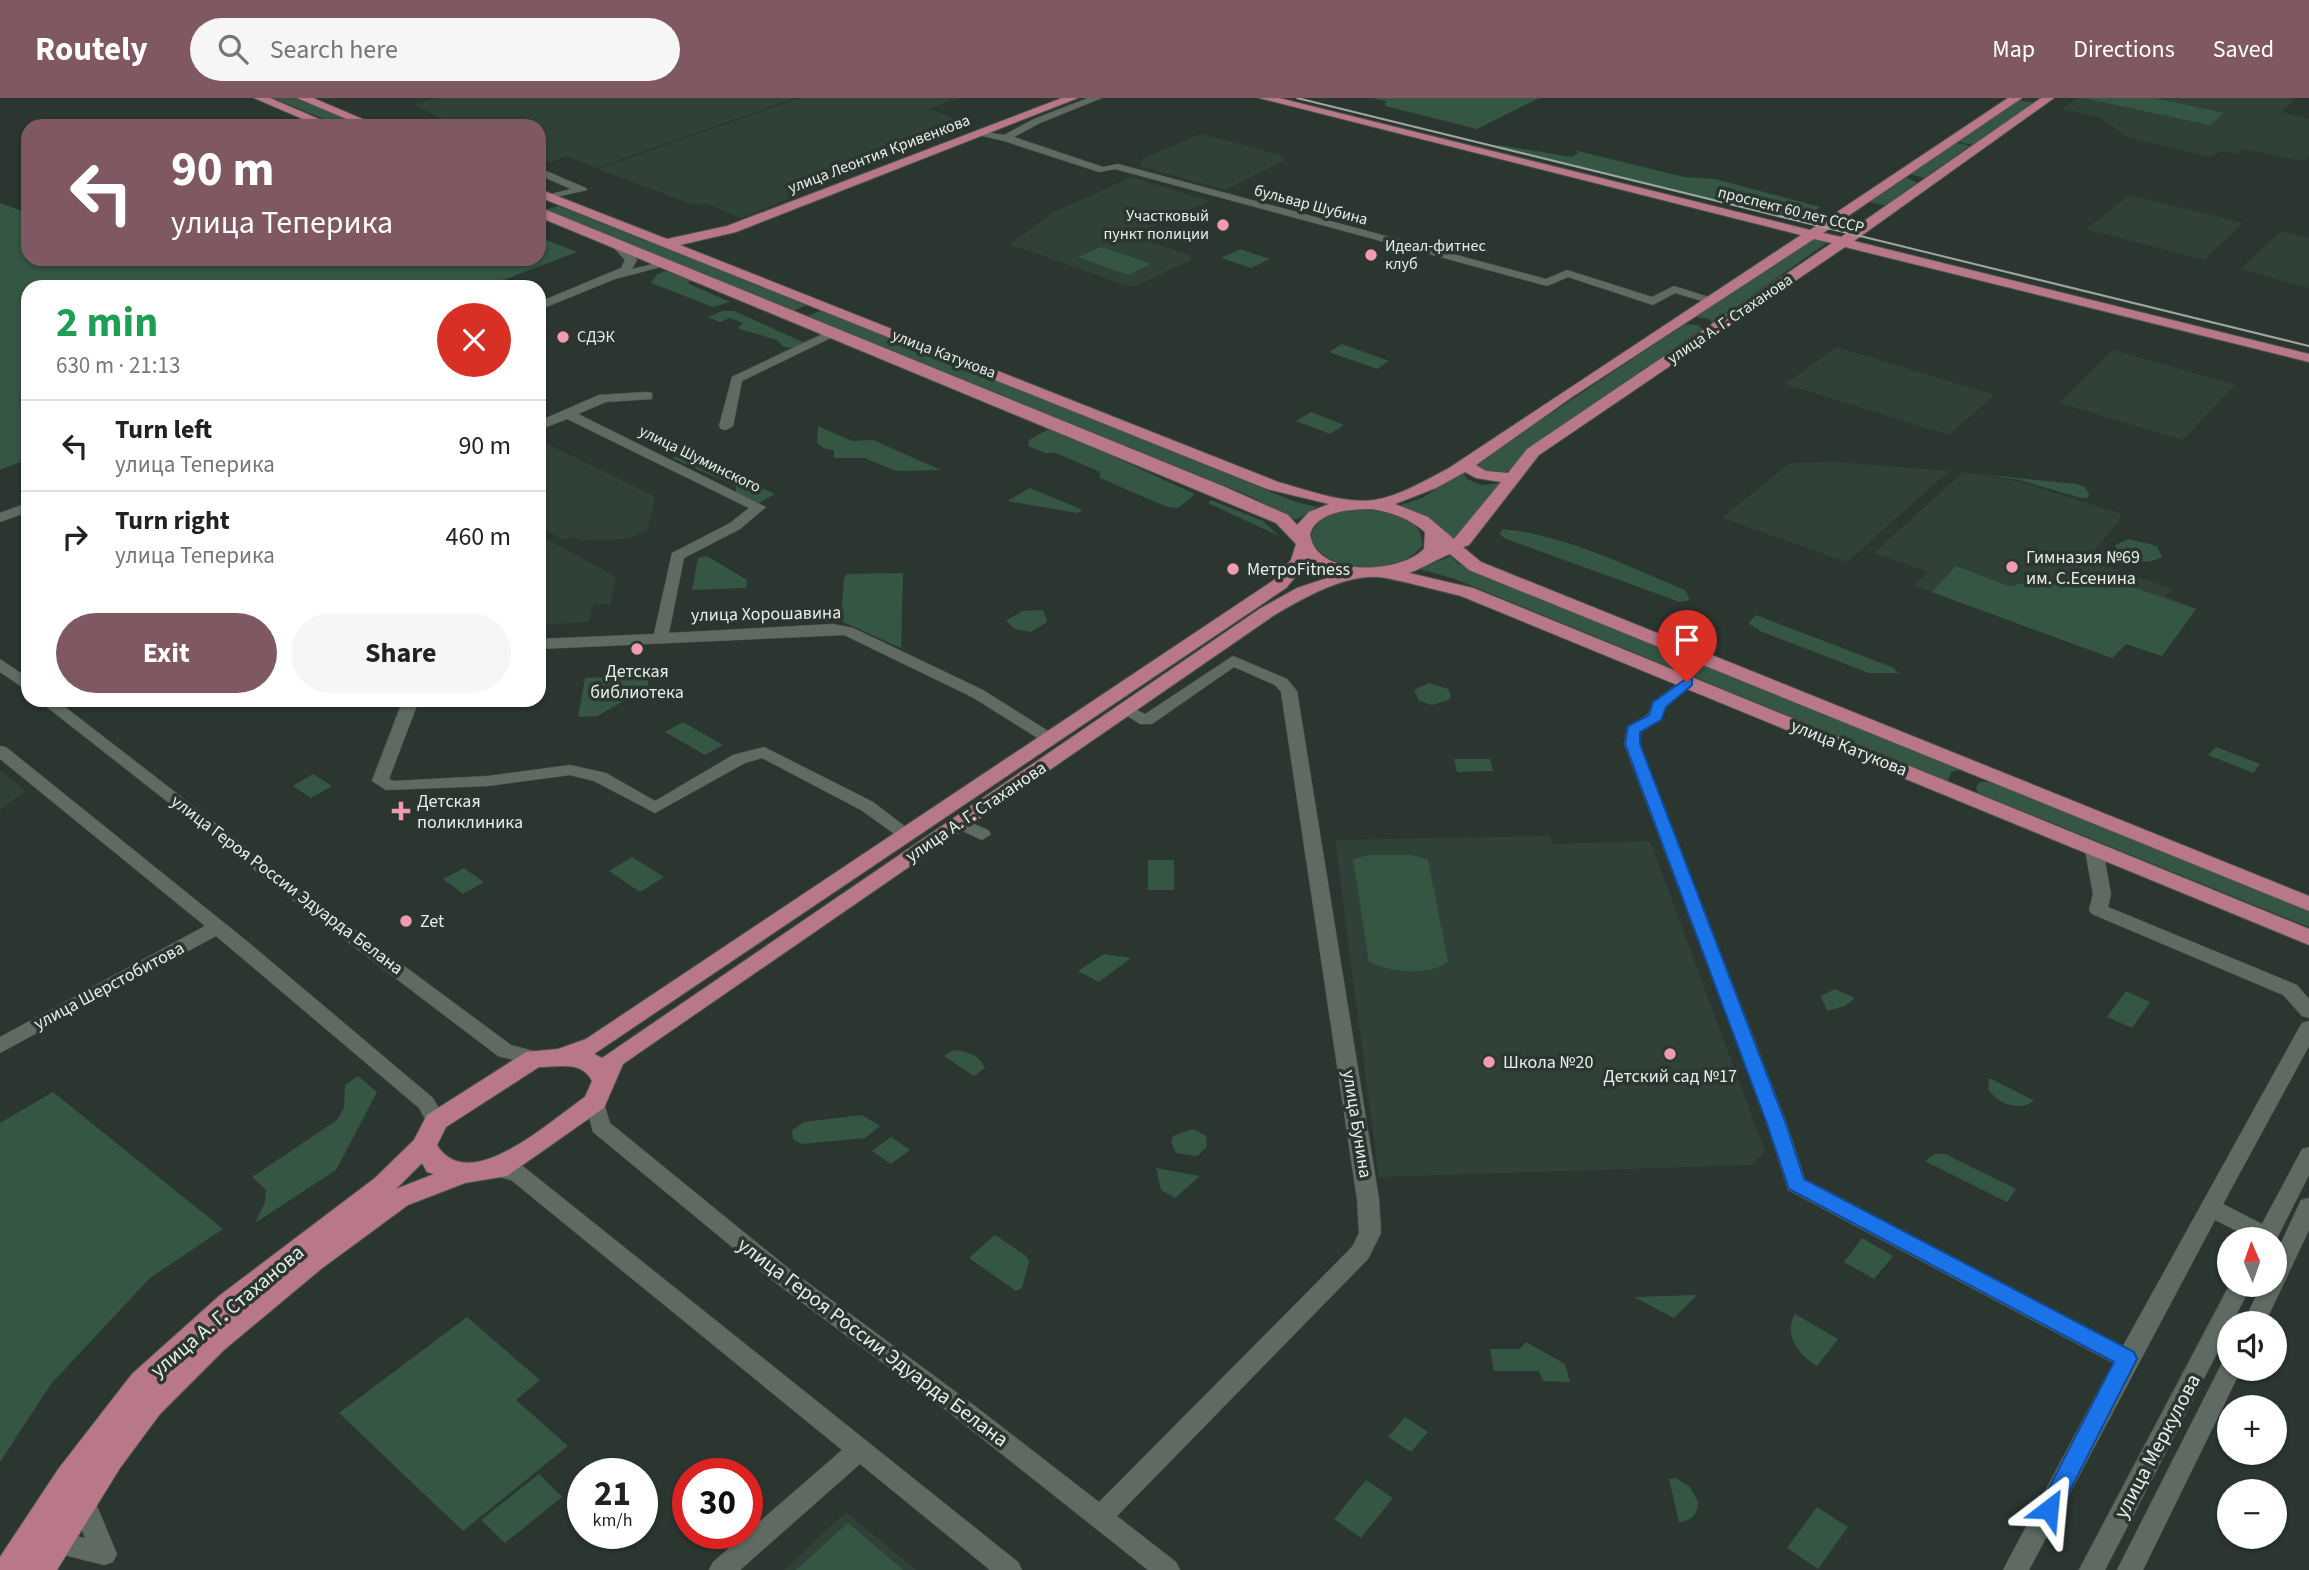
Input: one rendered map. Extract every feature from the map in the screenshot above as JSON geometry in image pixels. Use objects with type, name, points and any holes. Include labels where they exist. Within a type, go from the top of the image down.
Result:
[{"type":"main road","points":[[260,98],[312,119]]},
{"type":"main road","points":[[303,98],[356,119]]},
{"type":"main road","name":"улица Леонтия Кривенкова","points":[[1038,111],[1064,98]]},
{"type":"main road","name":"улица Леонтия Кривенкова","points":[[731,229],[1072,98]]},
{"type":"main road","name":"проспект 60 лет СССР","points":[[1265,98],[2309,358]]},
{"type":"main road","name":"улица А. Г. Стаханова","points":[[1371,505],[1421,490],[1464,465],[2016,98]]},
{"type":"main road","name":"улица А. Г. Стаханова","points":[[1460,549],[1533,452],[1895,207],[2048,98]]},
{"type":"main road","points":[[1898,178],[1913,176],[1928,184]]},
{"type":"main road","name":"улица Катукова","points":[[548,199],[667,243],[1273,486],[1353,505]]},
{"type":"main road","points":[[1866,200],[1866,204],[1871,207],[1895,207]]},
{"type":"main road","name":"улица Катукова","points":[[546,215],[1256,507],[1282,519],[1302,543],[1327,565],[1467,592],[2309,938]]},
{"type":"main road","points":[[667,243],[731,229]]},
{"type":"main road","points":[[712,261],[704,251],[706,246],[731,229]]},
{"type":"main road","points":[[786,313],[805,312],[814,306],[814,302]]},
{"type":"main road","points":[[1681,320],[1702,323],[1713,331]]},
{"type":"main road","points":[[1464,465],[1482,475],[1514,479]]},
{"type":"main road","points":[[1353,505],[1371,505]]},
{"type":"main road","name":"улица А. Г. Стаханова","points":[[561,1056],[594,1045],[1280,584],[1300,561],[1301,532],[1313,517],[1353,505]]},
{"type":"main road","name":"улица Катукова","points":[[1371,505],[1409,514],[1493,573],[2309,904]]},
{"type":"main road","points":[[1430,556],[1434,548],[1433,532]]},
{"type":"main road","points":[[1375,573],[1403,570],[1430,556],[1460,549]]},
{"type":"main road","name":"улица А. Г. Стаханова","points":[[600,1091],[613,1059],[1302,591],[1329,579],[1375,573]]},
{"type":"main road","points":[[1967,796],[1961,782],[1966,778],[1993,776]]},
{"type":"main road","points":[[498,1169],[600,1091],[597,1066],[583,1058],[534,1058]]},
{"type":"main road","name":"улица А. Г. Стаханова","points":[[9,1570],[69,1477],[142,1382],[229,1304],[384,1185],[430,1133],[534,1058]]},
{"type":"main road","points":[[430,1133],[436,1165],[462,1174]]},
{"type":"main road","name":"улица А. Г. Стаханова","points":[[40,1570],[150,1405],[214,1342],[312,1262],[399,1198],[462,1174],[498,1169]]},
{"type":"street","points":[[1006,138],[1037,121],[1097,98]]},
{"type":"street","name":"бульвар Шубина","points":[[979,134],[1006,138],[1103,170],[1114,166],[1546,283],[1567,273],[1653,301],[1674,289],[1712,300]]},
{"type":"street","points":[[546,174],[582,190],[548,199]]},
{"type":"street","points":[[546,303],[626,270],[631,260],[627,252],[615,243]]},
{"type":"street","points":[[602,281],[667,264]]},
{"type":"street","points":[[726,426],[736,380],[835,332]]},
{"type":"street","points":[[546,423],[604,398],[647,396]]},
{"type":"street","name":"улица Шуминского","points":[[567,414],[759,507],[735,526],[677,556],[661,636]]},
{"type":"street","points":[[0,518],[21,510]]},
{"type":"street","name":"улица Хорошавина","points":[[546,644],[661,636],[848,631],[984,698],[1023,719],[1050,739]]},
{"type":"street","name":"улица Бунина","points":[[1100,1517],[1360,1254],[1370,1233],[1366,1185],[1289,691],[1281,682],[1233,662],[1146,721],[1126,710]]},
{"type":"street","points":[[0,664],[21,680]]},
{"type":"street","points":[[1687,682],[1659,705],[1655,717],[1633,730],[1632,744],[1777,1124],[1796,1184],[2127,1359]]},
{"type":"street","name":"улица Героя России Эдуарда Белана","points":[[55,707],[305,901],[505,1051],[534,1058]]},
{"type":"street","points":[[408,707],[380,781],[392,786],[488,781],[570,770],[600,777],[655,808],[738,760],[764,752],[867,806],[906,834]]},
{"type":"street","points":[[0,751],[218,928],[426,1103],[430,1133]]},
{"type":"street","points":[[960,823],[982,834]]},
{"type":"street","points":[[2094,850],[2102,894],[2098,910],[2290,990],[2309,1012]]},
{"type":"street","name":"улица Шерстобитова","points":[[0,1045],[218,928]]},
{"type":"street","points":[[2016,1570],[2127,1359],[2309,1028]]},
{"type":"street","name":"улица Героя России Эдуарда Белана","points":[[600,1091],[600,1127],[780,1274],[1167,1570]]},
{"type":"street","points":[[2271,1227],[2309,1155]]},
{"type":"street","points":[[498,1169],[517,1173],[1009,1570]]},
{"type":"street","points":[[2287,1254],[2309,1206]]},
{"type":"street","points":[[2211,1208],[2247,1227]]},
{"type":"street","name":"улица Меркулова","points":[[2092,1570],[2234,1297]]},
{"type":"street","name":"улица Меркулова","points":[[2130,1570],[2224,1381]]},
{"type":"street","points":[[722,1570],[859,1450]]},
{"type":"street","points":[[83,1502],[99,1562]]},
{"type":"street","points":[[57,1543],[99,1562]]},
{"type":"shaded area","points":[[437,98],[795,98],[596,168],[567,156],[550,162],[546,160],[546,119],[442,119],[415,105]]},
{"type":"shaded area","points":[[800,98],[958,98],[928,109],[970,124],[741,218],[708,204],[694,205],[598,169]]},
{"type":"shaded area","points":[[2077,98],[2296,98],[2281,112],[2309,119],[2309,156],[2303,161],[2244,149],[2236,154],[2220,151],[2211,157],[2129,138],[2099,117],[2063,109]]},
{"type":"shaded area","points":[[1201,134],[1281,155],[1285,160],[1225,190],[1140,166],[1142,159]]},
{"type":"shaded area","points":[[1132,177],[1209,201],[1134,236],[1191,256],[1191,260],[1136,286],[1124,285],[1010,244],[1054,212]]},
{"type":"shaded area","points":[[2130,195],[2243,223],[2204,260],[2086,229]]},
{"type":"shaded area","points":[[2281,231],[2309,238],[2309,288],[2240,269]]},
{"type":"shaded area","points":[[1837,347],[1994,395],[1949,435],[1785,384]]},
{"type":"shaded area","points":[[2113,350],[2235,385],[2183,440],[2059,403]]},
{"type":"shaded area","points":[[546,443],[652,495],[655,500],[647,530],[628,539],[580,540],[572,536],[563,540],[546,530]]},
{"type":"shaded area","points":[[1836,462],[1949,471],[1847,562],[1722,518],[1789,463]]},
{"type":"shaded area","name":"Гимназия №69 им. С.Есенина","points":[[1963,472],[2017,481],[2119,513],[2121,519],[2086,559],[2172,589],[2165,596],[2196,609],[2162,656],[2126,644],[2112,658],[1914,586],[1928,572],[1874,553]]},
{"type":"shaded area","points":[[546,539],[616,577],[610,604],[593,605],[589,622],[546,625]]},
{"type":"shaded area","points":[[0,770],[25,791],[0,810]]},
{"type":"shaded area","name":"Школа №20","points":[[1550,836],[1553,844],[1650,841],[1765,1152],[1751,1165],[1379,1177],[1335,840]]},
{"type":"shaded area","points":[[846,1512],[916,1570],[784,1570]]},
{"type":"green space","points":[[273,98],[294,98],[346,119],[324,119]]},
{"type":"green space","points":[[1373,98],[1539,98],[1477,129],[1385,106],[1386,101]]},
{"type":"green space","points":[[2083,98],[2154,98],[2224,113],[2210,125]]},
{"type":"green space","points":[[2017,100],[2035,103],[1973,145],[1955,141]]},
{"type":"green space","points":[[1954,142],[1970,146],[1924,178],[1907,173]]},
{"type":"green space","points":[[1499,145],[1572,157],[1578,153],[1574,150],[1684,177],[1715,179],[1820,207],[1815,211],[1816,220],[1802,222],[1495,147]]},
{"type":"green space","points":[[1905,177],[1918,183],[1887,206],[1869,202]]},
{"type":"green space","points":[[0,203],[21,210],[21,266],[540,266],[503,280],[21,280],[21,462],[0,470]]},
{"type":"green space","points":[[558,206],[807,305],[793,311],[546,209]]},
{"type":"green space","points":[[1815,239],[1828,242],[1713,323],[1709,319],[1695,317]]},
{"type":"green space","points":[[546,240],[577,252],[546,264]]},
{"type":"green space","points":[[1101,247],[1151,264],[1128,275],[1078,257]]},
{"type":"green space","points":[[1240,249],[1270,259],[1251,268],[1221,258]]},
{"type":"green space","points":[[666,271],[730,302],[713,307],[651,283],[657,274]]},
{"type":"green space","points":[[822,310],[1296,502],[1317,507],[1296,520],[1250,496],[808,316]]},
{"type":"green space","points":[[722,311],[734,311],[805,343],[795,348],[784,347],[777,340],[737,328],[743,323],[730,318],[720,322],[708,317]]},
{"type":"green space","points":[[1685,324],[1699,325],[1702,329],[1533,446],[1515,467],[1497,474],[1483,471],[1478,462]]},
{"type":"green space","points":[[1342,344],[1389,361],[1377,369],[1329,352]]},
{"type":"green space","points":[[1311,412],[1344,425],[1330,434],[1296,421]]},
{"type":"green space","points":[[818,426],[852,441],[873,440],[941,470],[896,471],[865,458],[834,458],[834,450],[823,448],[817,443]]},
{"type":"green space","points":[[1047,430],[1055,430],[1195,494],[1178,508],[1167,507],[1100,478],[1100,472],[1056,453],[1045,453],[1028,446],[1029,440]]},
{"type":"green space","points":[[688,452],[706,462],[704,467],[747,487],[757,486],[775,494],[759,503],[736,492],[736,486],[672,458]]},
{"type":"green space","points":[[1463,472],[1467,479],[1481,485],[1503,483],[1451,544],[1419,513],[1398,506],[1422,498]]},
{"type":"green space","points":[[1980,474],[2076,484],[2085,487],[2089,494],[2088,498],[2081,498],[2019,480]]},
{"type":"green space","points":[[1030,488],[1083,510],[1077,513],[1007,501]]},
{"type":"green space","points":[[1211,500],[1263,521],[1279,536],[1208,503]]},
{"type":"green space","points":[[1356,510],[1388,513],[1409,521],[1421,535],[1422,546],[1412,556],[1381,566],[1364,567],[1331,559],[1319,550],[1311,538],[1313,531],[1328,516]]},
{"type":"green space","points":[[1503,529],[1550,538],[1596,553],[1685,590],[1690,600],[1680,602],[1506,539],[1499,534]]},
{"type":"green space","points":[[2129,539],[2157,546],[2162,557],[2142,562],[2128,559],[2115,545]]},
{"type":"green space","points":[[707,556],[747,580],[746,588],[692,590],[698,558]]},
{"type":"green space","points":[[1451,556],[1457,563],[1469,569],[1960,770],[1951,772],[1948,781],[1455,579],[1419,569]]},
{"type":"green space","points":[[1956,566],[2008,586],[2091,573],[2196,609],[2162,656],[2126,644],[2112,658],[1932,592]]},
{"type":"green space","points":[[903,573],[901,648],[841,621],[844,578],[847,574]]},
{"type":"green space","points":[[1043,610],[1047,622],[1031,632],[1015,629],[1006,621],[1022,611]]},
{"type":"green space","points":[[1756,615],[1892,667],[1899,673],[1869,673],[1760,631],[1748,623]]},
{"type":"green space","points":[[650,675],[647,688],[597,716],[578,717],[585,678]]},
{"type":"green space","points":[[1429,683],[1448,689],[1451,696],[1449,700],[1432,705],[1419,701],[1414,690]]},
{"type":"green space","points":[[683,722],[723,745],[705,755],[665,732]]},
{"type":"green space","points":[[2216,747],[2260,764],[2253,773],[2208,755]]},
{"type":"green space","points":[[1454,759],[1490,759],[1493,771],[1457,772]]},
{"type":"green space","points":[[313,774],[332,786],[311,798],[293,786]]},
{"type":"green space","points":[[1980,782],[1991,782],[2309,910],[2309,927],[1978,793],[1976,787]]},
{"type":"green space","points":[[1369,855],[1412,855],[1428,860],[1448,962],[1430,970],[1409,971],[1369,962],[1353,859]]},
{"type":"green space","points":[[632,857],[664,877],[640,892],[609,871]]},
{"type":"green space","points":[[1148,860],[1174,860],[1174,890],[1148,890]]},
{"type":"green space","points":[[464,868],[484,882],[463,894],[443,879]]},
{"type":"green space","points":[[1104,954],[1131,958],[1099,982],[1078,971]]},
{"type":"green space","points":[[1835,989],[1855,998],[1845,1006],[1827,1011],[1821,996]]},
{"type":"green space","points":[[2126,991],[2150,1002],[2132,1028],[2107,1017]]},
{"type":"green space","points":[[953,1050],[972,1054],[985,1068],[974,1076],[944,1056]]},
{"type":"green space","points":[[358,1076],[377,1092],[336,1170],[255,1223],[265,1202],[266,1190],[252,1177],[337,1120],[344,1108],[345,1085]]},
{"type":"green space","points":[[1989,1078],[2034,1101],[2015,1106],[1997,1099],[1988,1089]]},
{"type":"green space","points":[[53,1092],[223,1229],[150,1278],[51,1384],[0,1462],[0,1123]]},
{"type":"green space","points":[[862,1115],[880,1126],[865,1138],[802,1144],[793,1139],[792,1130],[804,1122]]},
{"type":"green space","points":[[1193,1129],[1206,1136],[1207,1147],[1197,1156],[1176,1153],[1171,1142],[1173,1136]]},
{"type":"green space","points":[[891,1137],[910,1150],[891,1164],[872,1151]]},
{"type":"green space","points":[[1935,1154],[1945,1154],[2016,1189],[2007,1202],[1925,1161]]},
{"type":"green space","points":[[1156,1168],[1200,1176],[1175,1198],[1161,1190]]},
{"type":"green space","points":[[995,1235],[1025,1255],[1029,1261],[1022,1288],[1016,1291],[969,1258]]},
{"type":"green space","points":[[1862,1238],[1893,1256],[1874,1279],[1844,1262]]},
{"type":"green space","points":[[1697,1295],[1674,1318],[1634,1297]]},
{"type":"green space","points":[[1795,1314],[1838,1339],[1817,1366],[1804,1356],[1792,1337]]},
{"type":"green space","points":[[467,1317],[540,1380],[516,1400],[568,1446],[463,1531],[339,1413]]},
{"type":"green space","points":[[1526,1342],[1565,1364],[1570,1382],[1543,1381],[1539,1371],[1494,1371],[1490,1349],[1520,1349]]},
{"type":"green space","points":[[1405,1417],[1428,1432],[1411,1452],[1388,1437]]},
{"type":"green space","points":[[539,1474],[562,1497],[505,1543],[481,1520]]},
{"type":"green space","points":[[1676,1478],[1690,1487],[1698,1502],[1693,1516],[1679,1522],[1669,1479]]},
{"type":"green space","points":[[1366,1480],[1393,1498],[1361,1538],[1334,1519]]},
{"type":"green space","points":[[1817,1507],[1848,1527],[1818,1569],[1787,1548]]},
{"type":"green space","points":[[848,1523],[903,1570],[796,1570]]},
{"type":"tram line","points":[[1297,98],[2309,346]]},
{"type":"place","name":"Участковый пункт полиции","points":[[1223,225]]},
{"type":"place","name":"Идеал-фитнес клуб","points":[[1371,255]]},
{"type":"place","name":"СДЭК","points":[[563,337]]},
{"type":"place","name":"Гимназия №69 им. С.Есенина","points":[[2012,567]]},
{"type":"place","name":"МетроFitness","points":[[1233,569]]},
{"type":"place","name":"Детская библиотека","points":[[637,649]]},
{"type":"place","name":"Детская поликлиника","points":[[401,811]]},
{"type":"place","name":"Zet","points":[[406,921]]},
{"type":"place","name":"Детский сад №17","points":[[1670,1054]]},
{"type":"place","name":"Школа №20","points":[[1489,1062]]},
{"type":"route","points":[[1687,682],[1659,705],[1655,717],[1633,730],[1632,744],[1777,1124],[1796,1184],[2127,1359],[2049,1509]]}]
